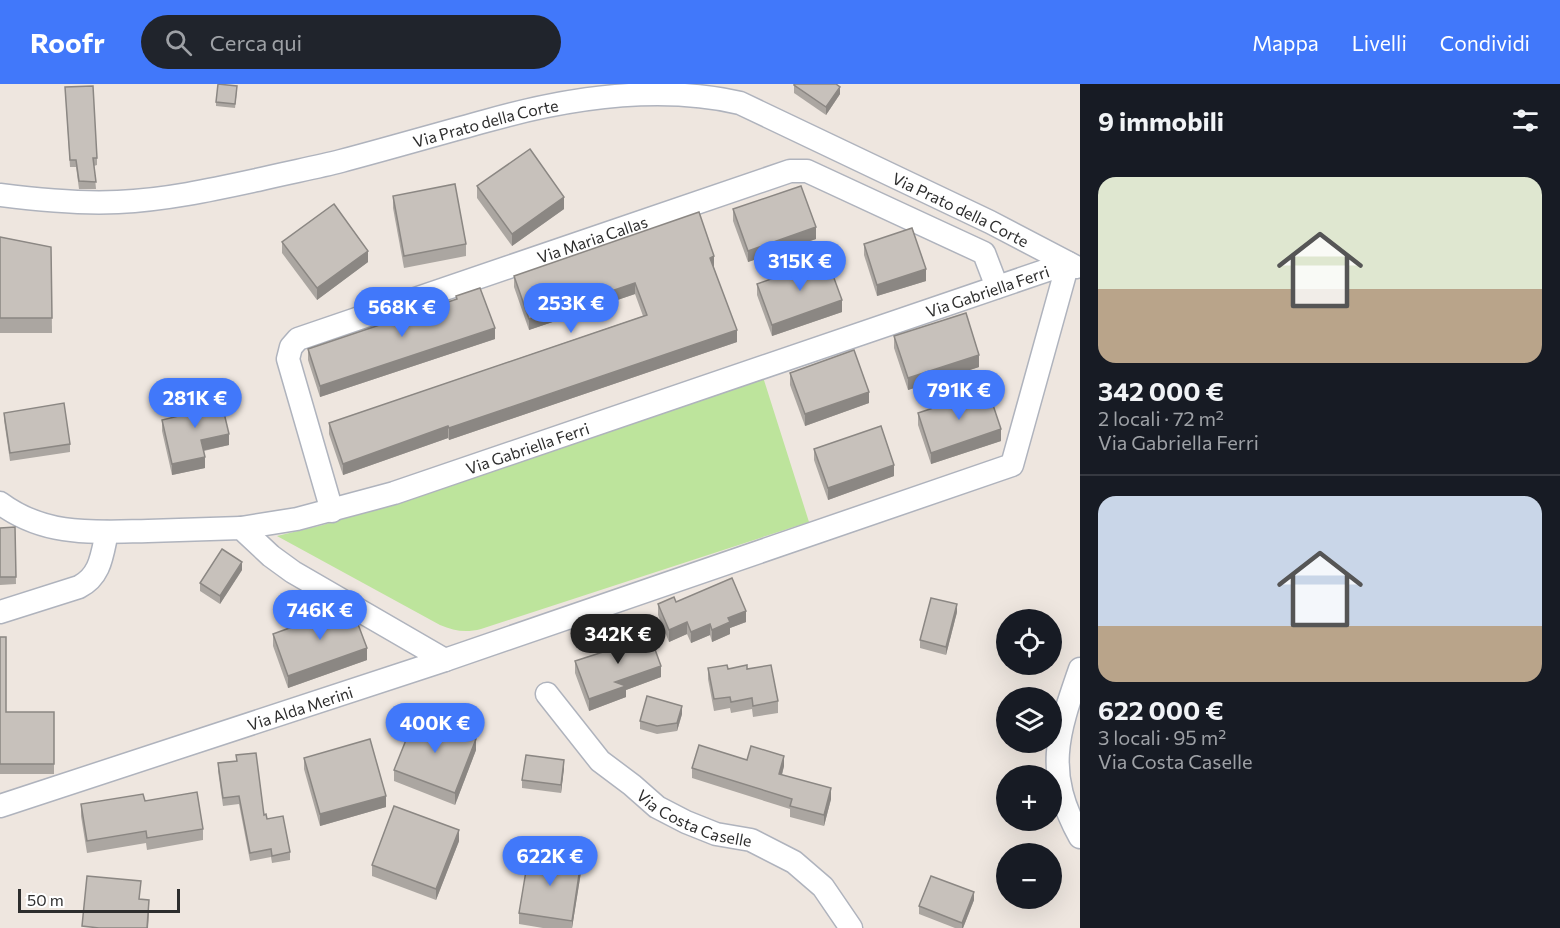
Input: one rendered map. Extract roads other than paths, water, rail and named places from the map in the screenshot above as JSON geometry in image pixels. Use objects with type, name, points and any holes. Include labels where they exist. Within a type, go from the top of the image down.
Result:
[{"type":"street","name":"Via Prato della Corte","points":[[0,195],[82,203],[127,202],[168,197],[216,189],[340,161],[577,98],[628,90],[691,87],[740,104],[990,222],[1074,266]]},
{"type":"street","name":"Via Maria Callas","points":[[333,511],[288,359],[291,347],[298,339],[769,178],[790,171],[807,171],[984,253],[998,287]]},
{"type":"street","name":"Via Gabriella Ferri","points":[[241,528],[269,525],[333,511],[405,490],[998,287],[1074,266]]},
{"type":"street","name":"Via Gabriella Ferri","points":[[445,660],[1012,465],[1074,266]]},
{"type":"street","points":[[0,503],[19,515],[47,526],[74,532],[241,528],[271,556],[293,572],[445,660]]},
{"type":"street","points":[[0,612],[79,587],[87,582],[95,575],[99,566],[107,532]]},
{"type":"street","name":"Via Alda Merini","points":[[0,806],[445,660]]},
{"type":"street","points":[[1080,669],[1067,705],[1058,741],[1056,763],[1060,788],[1080,837]]},
{"type":"street","name":"Via Costa Caselle","points":[[547,694],[600,761],[657,807],[716,834],[751,840],[794,862],[823,887],[851,928]]}]
